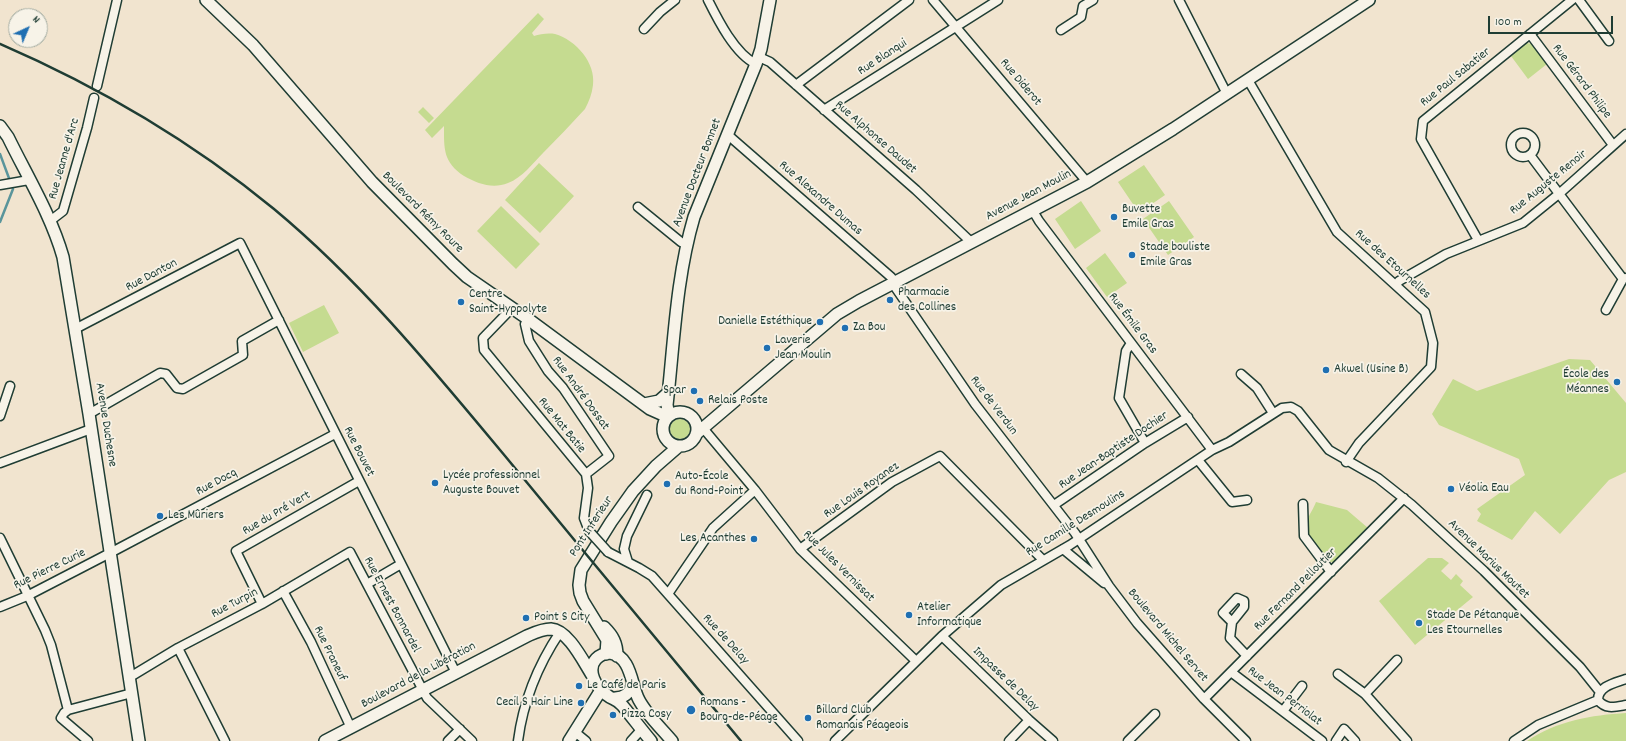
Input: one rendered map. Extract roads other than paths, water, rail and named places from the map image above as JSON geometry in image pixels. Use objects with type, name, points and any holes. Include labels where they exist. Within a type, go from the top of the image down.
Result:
[{"type":"main road","name":"Boulevard Rémy Roure","points":[[206,0],[253,45],[372,182],[434,246],[467,277],[528,319],[647,407],[669,417]]},
{"type":"main road","name":"Avenue Docteur Bonnet","points":[[669,417],[667,406],[686,244],[694,218],[757,60],[770,0]]},
{"type":"main road","name":"Avenue Jean Moulin","points":[[701,427],[832,318],[860,300],[1087,182],[1173,129],[1369,0]]},
{"type":"main road","name":"Avenue Duchesne","points":[[0,126],[8,137],[50,221],[59,241],[63,257],[130,677],[138,740]]},
{"type":"main road","points":[[647,407],[658,401],[669,392],[672,402],[682,413]]},
{"type":"main road","name":"Boulevard Rémy Roure","points":[[647,407],[665,434]]},
{"type":"main road","points":[[677,413],[690,416],[701,427],[690,443],[679,446],[675,445],[665,434],[669,417],[677,413]]},
{"type":"main road","name":"Pont Inferieur","points":[[656,466],[662,454],[665,434]]},
{"type":"main road","name":"Pont Inferieur","points":[[617,656],[614,638],[583,601],[579,585],[581,570],[611,522],[633,491],[656,466],[679,446]]},
{"type":"main road","name":"Pont Inferieur","points":[[590,610],[607,640],[602,655]]},
{"type":"main road","name":"Boulevard de la Libération","points":[[325,741],[527,636],[540,630],[550,629],[560,632]]},
{"type":"main road","points":[[560,632],[574,646],[601,690],[608,696],[615,698],[627,694],[632,688],[633,683]]},
{"type":"main road","points":[[574,646],[602,655],[617,656],[629,670],[639,700],[672,741]]},
{"type":"main road","points":[[592,675],[594,662],[602,655]]},
{"type":"main road","points":[[572,736],[601,690]]},
{"type":"main road","points":[[615,698],[651,741]]},
{"type":"street","points":[[97,86],[117,0]]},
{"type":"street","points":[[644,29],[660,12],[675,0]]},
{"type":"street","name":"Rue Alphonse Daudet","points":[[708,0],[721,26],[745,56],[770,62],[916,190],[972,242]]},
{"type":"street","points":[[796,85],[910,0]]},
{"type":"street","name":"Rue Diderot","points":[[934,0],[1087,182]]},
{"type":"street","name":"Rue Blanqui","points":[[824,110],[998,0]]},
{"type":"street","points":[[1061,30],[1081,17],[1083,6],[1093,0]]},
{"type":"street","points":[[1179,0],[1227,94]]},
{"type":"street","name":"Rue Paul Sabatier","points":[[1478,240],[1421,139],[1423,121],[1572,0]]},
{"type":"street","points":[[1579,0],[1609,40]]},
{"type":"street","name":"Rue Gérard Philipe","points":[[1530,34],[1613,145]]},
{"type":"street","name":"Rue des Etournelles","points":[[1248,80],[1337,232],[1425,312],[1433,343],[1430,367],[1359,443],[1346,462]]},
{"type":"street","name":"Rue Jeanne d'Arc","points":[[50,221],[63,211],[94,98]]},
{"type":"street","name":"Rue Auguste Renoir","points":[[1396,285],[1399,281],[1446,254],[1523,223],[1626,134]]},
{"type":"street","name":"Rue Alexandre Dumas","points":[[728,135],[891,277],[894,283]]},
{"type":"street","points":[[1530,154],[1624,279],[1606,310]]},
{"type":"street","points":[[0,185],[29,180]]},
{"type":"street","points":[[638,207],[681,242],[686,244]]},
{"type":"street","name":"Rue Émile Gras","points":[[1033,211],[1212,450]]},
{"type":"street","name":"Rue Danton","points":[[75,329],[240,243]]},
{"type":"street","name":"Rue Bouvet","points":[[240,243],[456,673]]},
{"type":"street","name":"Rue de Verdun","points":[[894,283],[975,404],[1079,539]]},
{"type":"street","name":"Rue Mat Batie","points":[[512,308],[483,338],[484,350],[586,474]]},
{"type":"street","name":"Rue André Dossat","points":[[528,319],[525,324],[529,341],[548,371],[563,388],[609,456],[586,474]]},
{"type":"street","points":[[89,414],[160,373],[166,374],[177,388],[182,389],[243,355],[242,342],[279,320]]},
{"type":"street","points":[[1131,343],[1126,351],[1119,398],[1145,443]]},
{"type":"street","points":[[1242,374],[1257,388],[1273,413]]},
{"type":"street","points":[[0,416],[10,386]]},
{"type":"street","name":"Rue Camille Desmoulins","points":[[835,741],[942,636],[1001,585],[1064,549],[1212,450],[1229,442],[1282,408],[1291,407],[1298,411],[1325,446],[1346,462]]},
{"type":"street","name":"Rue Jean-Baptiste Dochier","points":[[1054,505],[1145,443],[1188,417]]},
{"type":"street","name":"Rue Jules Vernissat","points":[[701,427],[755,490],[800,549],[916,661]]},
{"type":"street","points":[[0,462],[91,429]]},
{"type":"street","name":"Rue Docq","points":[[110,553],[336,434]]},
{"type":"street","name":"Rue Louis Royanez","points":[[800,549],[892,482],[940,456],[1043,560]]},
{"type":"street","points":[[1198,460],[1232,502],[1247,500]]},
{"type":"street","name":"Avenue Marius Moutet","points":[[1346,462],[1378,478],[1404,498],[1484,571],[1580,666],[1599,696]]},
{"type":"street","points":[[586,474],[588,488],[584,518],[590,531],[608,552],[628,562]]},
{"type":"street","name":"Rue du Pré Vert","points":[[262,604],[236,551],[359,481]]},
{"type":"street","points":[[668,594],[713,528],[755,490]]},
{"type":"street","points":[[628,562],[624,549],[626,536],[646,494]]},
{"type":"street","name":"Rue Fernand Pelloutier","points":[[1204,699],[1404,498]]},
{"type":"street","points":[[1303,504],[1304,536],[1331,572]]},
{"type":"street","points":[[0,538],[51,645],[68,710]]},
{"type":"street","name":"Boulevard Michel Servet","points":[[1079,539],[1109,586],[1137,624],[1204,699],[1246,741]]},
{"type":"street","points":[[1064,549],[1109,586]]},
{"type":"street","name":"Rue Turpin","points":[[130,677],[178,648],[262,604],[350,552]]},
{"type":"street","name":"Rue Ernest Bonnardel","points":[[350,552],[427,698],[472,741]]},
{"type":"street","name":"Rue Pierre Curie","points":[[0,607],[27,596],[110,553]]},
{"type":"street","name":"Rue de Delay","points":[[628,562],[652,576],[798,741]]},
{"type":"street","points":[[367,584],[401,564]]},
{"type":"street","name":"Rue Praneuf","points":[[283,591],[311,642],[351,728]]},
{"type":"street","points":[[1232,622],[1230,638],[1247,656]]},
{"type":"street","points":[[518,741],[524,705],[540,666],[560,632]]},
{"type":"street","name":"Impasse de Delay","points":[[942,636],[1029,720],[1053,741]]},
{"type":"street","points":[[178,648],[225,741]]},
{"type":"street","points":[[1365,694],[1397,660]]},
{"type":"street","name":"Rue Jean Perriolat","points":[[1231,672],[1322,741]]},
{"type":"street","points":[[1338,674],[1365,694],[1407,741]]},
{"type":"street","points":[[1514,741],[1538,725],[1599,696],[1608,686],[1626,679]]},
{"type":"street","points":[[1283,712],[1302,686]]},
{"type":"street","points":[[88,741],[61,718],[64,713],[68,710],[132,692]]},
{"type":"street","points":[[1599,696],[1602,704],[1610,708],[1626,705]]},
{"type":"street","points":[[1128,741],[1155,714]]},
{"type":"street","points":[[1009,741],[1029,720]]},
{"type":"street","points":[[448,741],[460,729]]},
{"type":"street","points":[[1336,741],[1344,729],[1355,741]]},
{"type":"street","points":[[630,741],[641,730]]},
{"type":"street","points":[[572,736],[586,741]]},
{"type":"waterway","points":[[0,154],[13,189],[0,222]]},
{"type":"railway","points":[[0,44],[36,60],[108,97],[177,138],[243,184],[307,237],[368,298],[426,362],[741,741]]},
{"type":"place","name":"Buvette Emile Gras","points":[[1114,217]]},
{"type":"place","name":"Stade bouliste Emile Gras","points":[[1132,255]]},
{"type":"place","name":"Pharmacie des Collines","points":[[890,300]]},
{"type":"place","name":"Centre Saint-Hyppolyte","points":[[461,302]]},
{"type":"place","name":"Danielle Estéthique","points":[[820,322]]},
{"type":"place","name":"Za Bou","points":[[845,328]]},
{"type":"place","name":"Laverie Jean Moulin","points":[[767,348]]},
{"type":"place","name":"Akwel (Usine B)","points":[[1326,370]]},
{"type":"place","name":"École des Méannes","points":[[1617,382]]},
{"type":"place","name":"Spar","points":[[694,391]]},
{"type":"place","name":"Relais Poste","points":[[700,401]]},
{"type":"place","name":"Lycée professionnel Auguste Bouvet","points":[[435,483]]},
{"type":"place","name":"Auto-École du Rond-Point","points":[[667,484]]},
{"type":"place","name":"Véolia Eau","points":[[1451,489]]},
{"type":"place","name":"Les Mûriers","points":[[160,516]]},
{"type":"place","name":"Les Acanthes","points":[[754,539]]},
{"type":"place","name":"Atelier Informatique","points":[[909,615]]},
{"type":"place","name":"Point S City","points":[[526,618]]},
{"type":"place","name":"Stade De Pétanque Les Etournelles","points":[[1419,623]]},
{"type":"place","name":"Le Café de Paris","points":[[579,686]]},
{"type":"place","name":"Cecil S Hair Line","points":[[581,703]]},
{"type":"place","name":"Romans - Bourg-de-Péage","points":[[691,710]]},
{"type":"place","name":"Pizza Cosy","points":[[613,715]]},
{"type":"place","name":"Billard Club Romanais Péageois","points":[[808,718]]}]
